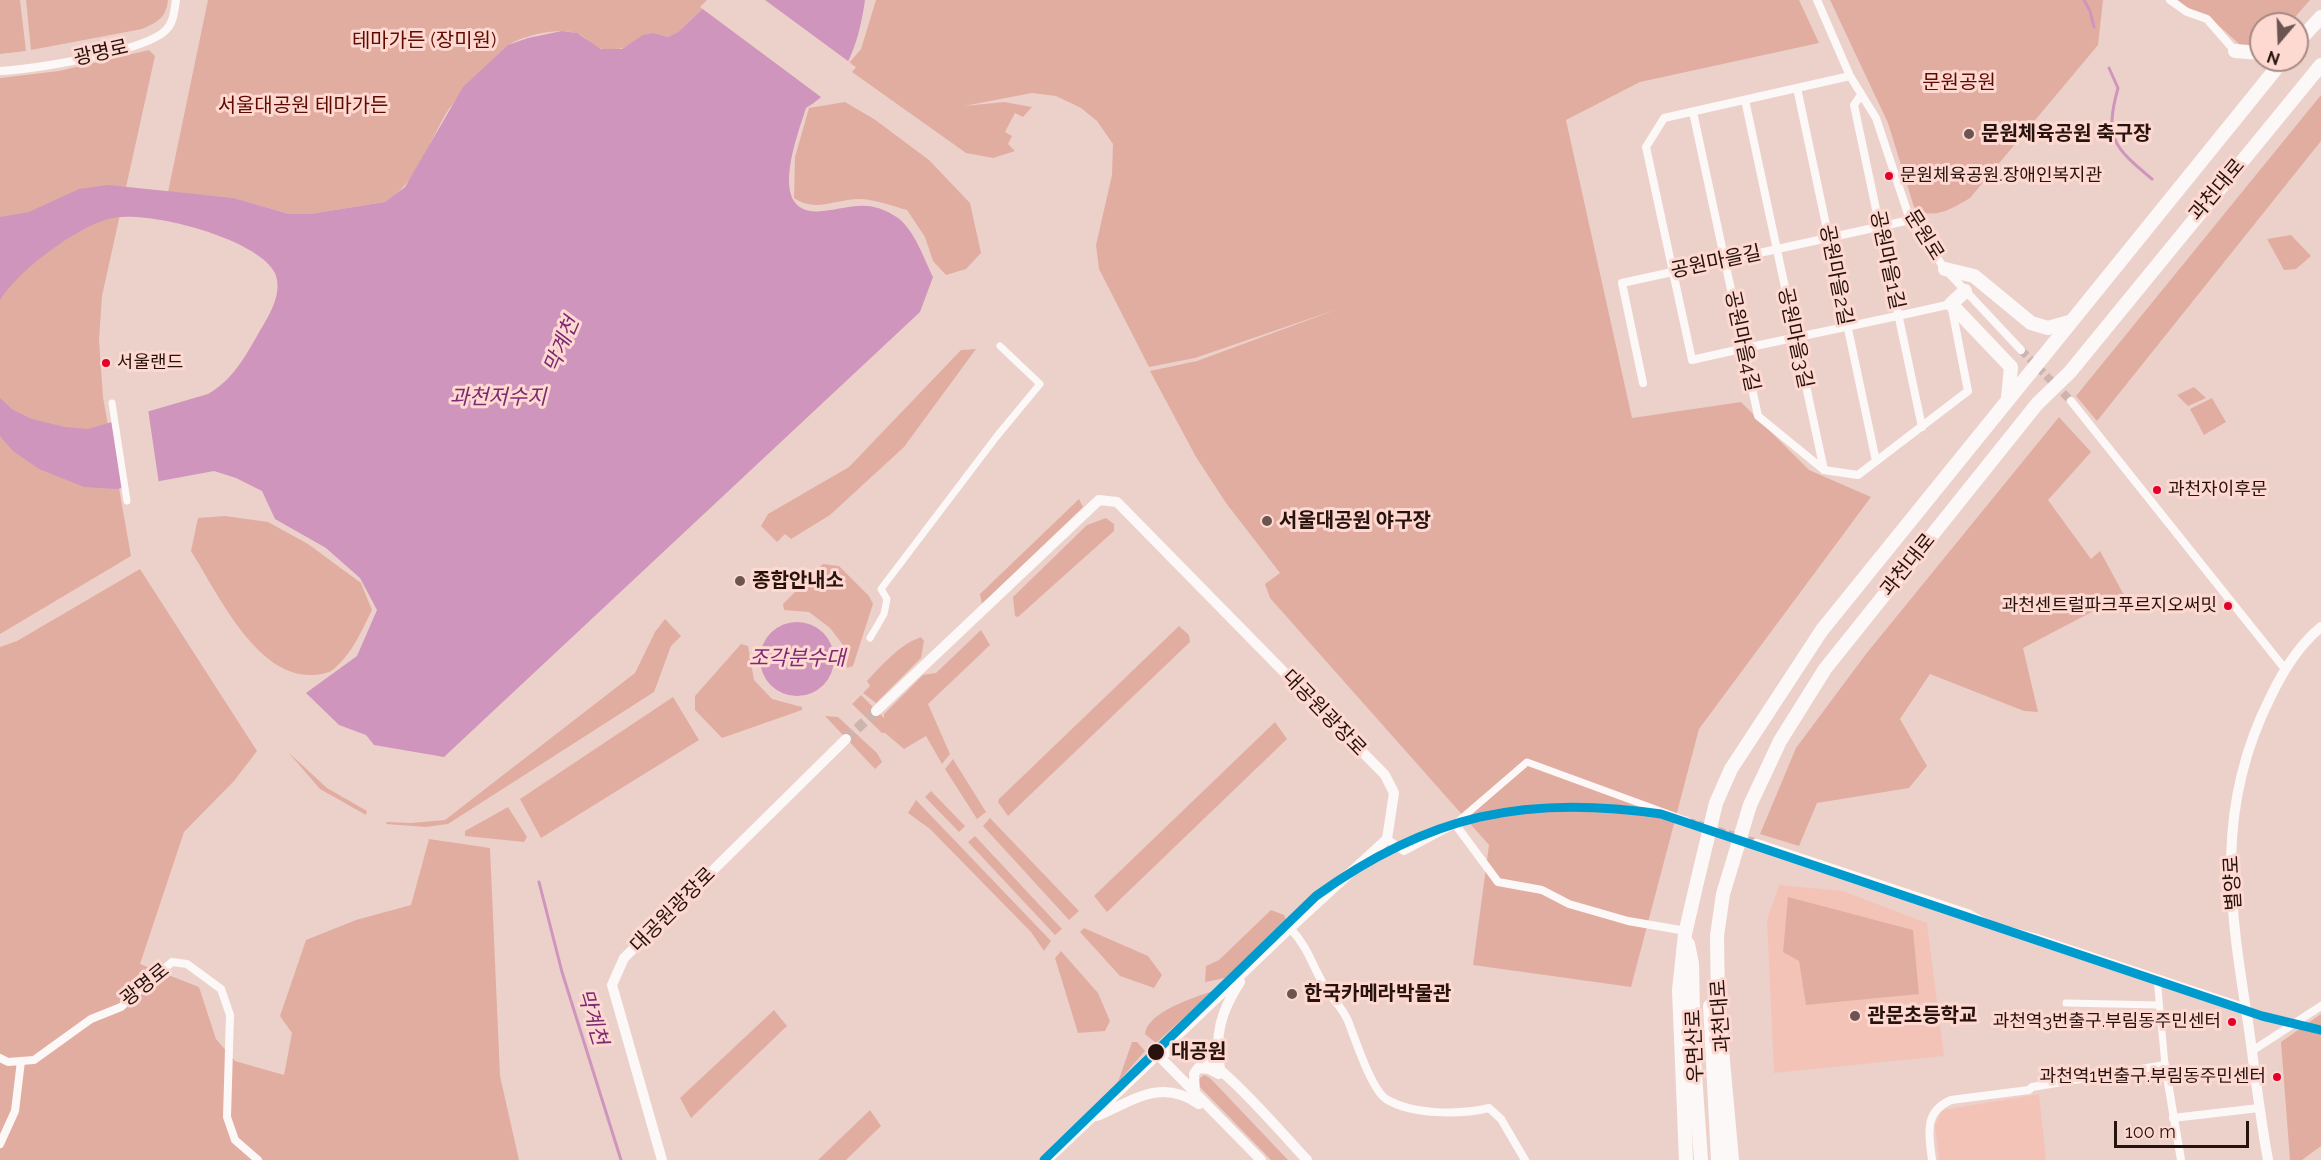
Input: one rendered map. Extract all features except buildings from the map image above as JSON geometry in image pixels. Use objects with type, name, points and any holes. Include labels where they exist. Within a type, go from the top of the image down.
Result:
[{"type":"highway","points":[[2309,30],[2321,17]]},
{"type":"highway","points":[[2235,51],[2249,52]]},
{"type":"highway","name":"과천대로","points":[[1732,1160],[1718,1006],[1717,936],[1723,894],[1750,805],[1780,741],[1825,669],[2037,404],[2070,372],[2321,65]]},
{"type":"highway","name":"과천대로","points":[[1686,1160],[1678,990],[1686,932],[1716,803],[1731,769],[1822,630],[2273,72]]},
{"type":"highway","points":[[1945,269],[1974,276],[2031,322],[2048,328],[2069,322]]},
{"type":"highway","points":[[1965,291],[1951,304],[2011,367],[2008,398]]},
{"type":"highway","name":"우면산로","points":[[1686,932],[1692,964],[1694,1060],[1701,1160]]},
{"type":"highway","name":"우면산로","points":[[1717,936],[1709,967],[1718,1160]]},
{"type":"street","name":"광명로","points":[[0,72],[85,57],[141,43],[165,32],[172,24],[176,0]]},
{"type":"street","name":"문원로","points":[[1817,0],[1850,76],[1876,118],[1910,220],[1945,269],[2021,350]]},
{"type":"street","points":[[2170,0],[2187,12],[2207,19],[2235,51]]},
{"type":"street","points":[[1824,470],[1858,475],[1968,391],[1951,304],[1692,360],[1646,147],[1664,118],[1850,76]]},
{"type":"street","name":"공원마을2길","points":[[1797,88],[1876,461]]},
{"type":"street","name":"공원마을1길","points":[[1861,95],[1854,105],[1922,427]]},
{"type":"street","name":"공원마을3길","points":[[1745,100],[1824,470]]},
{"type":"street","name":"공원마을4길","points":[[1693,112],[1758,416],[1824,470]]},
{"type":"street","name":"공원마을길","points":[[1643,383],[1622,283],[1910,220]]},
{"type":"street","points":[[870,638],[884,614],[887,599],[881,589],[997,436],[1040,384],[1000,346]]},
{"type":"street","points":[[2070,401],[2285,669]]},
{"type":"street","points":[[112,403],[127,501]]},
{"type":"street","name":"대공원광장로","points":[[876,711],[1099,500],[1117,502],[1385,775],[1394,793],[1387,839]]},
{"type":"street","name":"별양로","points":[[2268,1160],[2245,1007],[2230,870],[2232,820],[2240,770],[2258,721],[2285,669],[2321,627]]},
{"type":"street","name":"대공원광장로","points":[[662,1160],[612,985],[624,958],[846,739]]},
{"type":"street","points":[[1047,1160],[1290,928],[1387,839],[1404,850],[1455,824],[1527,762],[1688,820]]},
{"type":"street","points":[[1455,824],[1498,882],[1542,891],[1569,904],[1618,918],[1686,932]]},
{"type":"street","points":[[1756,842],[1969,913],[1993,926],[2039,938],[2245,1007]]},
{"type":"street","points":[[1290,928],[1305,945],[1324,987],[1348,1019],[1354,1043],[1384,1098],[1400,1104],[1442,1113],[1489,1108],[1501,1119],[1525,1160]]},
{"type":"street","name":"광명로","points":[[21,1061],[34,1060],[91,1019],[121,1007],[172,962],[187,964],[221,989],[230,1014],[228,1118],[235,1140],[258,1160]]},
{"type":"street","points":[[1220,1070],[1216,1041],[1219,1026],[1225,1006],[1250,967]]},
{"type":"street","points":[[2157,978],[2165,1065],[2181,1160]]},
{"type":"street","points":[[2066,1003],[2160,1005]]},
{"type":"street","points":[[2252,1051],[2321,1006]]},
{"type":"street","points":[[1158,1055],[1185,1049],[1202,1055],[1233,1081],[1307,1160]]},
{"type":"street","points":[[1158,1055],[1261,1160]]},
{"type":"street","points":[[0,1058],[8,1062],[21,1061],[15,1112],[0,1144]]},
{"type":"street","points":[[1932,1160],[1928,1125],[1931,1116],[1941,1104],[1951,1100],[2029,1090],[2032,1087],[2165,1065]]},
{"type":"street","points":[[1195,1095],[1194,1074],[1198,1068],[1209,1069],[1233,1081]]},
{"type":"street","points":[[1092,1118],[1147,1093],[1168,1090],[1192,1099],[1219,1116]]},
{"type":"street","points":[[2173,1118],[2259,1108]]},
{"type":"shaded area","name":"관문초등학교","points":[[1779,885],[1843,891],[1927,923],[1944,1056],[1774,1073],[1767,920]]},
{"type":"shaded area","points":[[2039,1094],[2046,1160],[1939,1160],[1935,1126],[1942,1110]]},
{"type":"green space","points":[[0,0],[20,0],[26,51],[0,54]]},
{"type":"green space","points":[[26,0],[168,0],[160,19],[142,29],[31,50]]},
{"type":"green space","name":"서울대공원 테마가든","points":[[208,0],[712,0],[678,32],[668,37],[654,33],[630,46],[617,49],[599,48],[580,34],[560,31],[541,33],[515,41],[497,56],[449,109],[415,172],[397,193],[385,202],[310,214],[289,214],[234,198],[168,192]]},
{"type":"green space","points":[[876,0],[1799,0],[1819,43],[1640,82],[1566,120],[1632,418],[1741,402],[1809,470],[1871,497],[1699,729],[1631,987],[1473,965],[1489,845],[1270,598],[1265,584],[1280,573],[1226,503],[1196,457],[1150,371],[1197,361],[1338,309],[1195,358],[1149,367],[1099,269],[1096,245],[1112,175],[1113,144],[1097,121],[1081,108],[1056,96],[1032,93],[964,106],[1004,102],[1032,107],[1023,117],[1015,113],[1005,132],[1012,136],[1008,144],[1015,151],[993,158],[966,153],[852,72],[856,67],[849,63],[861,49]]},
{"type":"green space","name":"문원공원","points":[[1830,0],[2103,0],[2098,45],[1970,198],[1942,212],[1928,213],[1914,207],[1888,123]]},
{"type":"green space","points":[[2178,0],[2310,0],[2300,12],[2249,12],[2249,53],[2207,15],[2186,7]]},
{"type":"green space","name":"서울랜드","points":[[149,50],[155,56],[102,296],[99,340],[103,397],[131,556],[0,634],[0,78],[59,71]]},
{"type":"green space","points":[[2321,95],[2321,141],[2097,421],[2076,396]]},
{"type":"green space","points":[[845,102],[874,119],[929,160],[970,203],[981,253],[966,269],[946,275],[933,261],[925,237],[907,210],[865,199],[818,205],[794,198],[795,157],[809,108]]},
{"type":"green space","points":[[2291,235],[2311,256],[2296,269],[2284,270],[2267,239]]},
{"type":"green space","points":[[976,349],[904,447],[830,515],[791,539],[785,534],[777,542],[761,526],[768,514],[849,467],[961,350]]},
{"type":"green space","points":[[2194,387],[2206,398],[2188,406],[2177,395]]},
{"type":"green space","points":[[2212,398],[2226,422],[2204,435],[2190,409]]},
{"type":"green space","points":[[2059,417],[2091,452],[2048,500],[2091,559],[2100,551],[2124,595],[2023,648],[2038,712],[2024,711],[1930,674],[1900,719],[1927,766],[1909,788],[1817,803],[1799,846],[1760,834],[1796,748],[1866,654]]},
{"type":"green space","points":[[1079,499],[1083,507],[982,604],[980,594]]},
{"type":"green space","points":[[225,516],[268,522],[308,544],[361,583],[372,610],[352,648],[333,670],[313,675],[290,671],[272,661],[255,647],[240,628],[191,551],[198,518]]},
{"type":"green space","points":[[1106,518],[1114,524],[1114,531],[1018,617],[1015,616],[1013,597],[1087,525]]},
{"type":"green space","points":[[823,564],[839,566],[869,596],[873,604],[853,666],[847,668],[843,645],[830,628],[809,612],[784,610],[783,604]]},
{"type":"green space","points":[[140,569],[257,751],[234,781],[184,832],[140,964],[199,987],[216,1039],[235,1061],[284,1075],[292,1033],[280,1016],[306,940],[356,920],[411,905],[429,839],[490,848],[500,1076],[519,1160],[0,1160],[0,647],[17,641]]},
{"type":"green space","points":[[665,619],[681,636],[671,646],[654,692],[448,824],[426,827],[386,824],[387,822],[411,823],[445,820],[635,673],[655,632]]},
{"type":"green space","points":[[1179,626],[1189,635],[1190,642],[1008,816],[998,802],[999,799]]},
{"type":"green space","points":[[981,630],[990,645],[928,704],[950,754],[942,764],[926,736],[904,749],[882,733],[852,704],[861,695],[884,718],[884,714],[923,675],[936,673]]},
{"type":"green space","points":[[921,637],[924,641],[921,658],[876,703],[863,693],[870,686],[867,681],[885,662],[898,650]]},
{"type":"green space","points":[[741,644],[748,646],[754,680],[772,699],[802,707],[802,710],[722,738],[695,710],[695,696]]},
{"type":"green space","points":[[673,697],[699,740],[541,838],[520,799]]},
{"type":"green space","points":[[825,716],[838,717],[877,753],[882,762],[875,769]]},
{"type":"green space","points":[[1275,722],[1287,739],[1107,912],[1094,896]]},
{"type":"green space","points":[[288,752],[327,788],[367,811],[366,815],[320,789]]},
{"type":"green space","points":[[953,759],[986,812],[977,819],[945,769]]},
{"type":"green space","points":[[931,791],[965,826],[959,832],[925,797]]},
{"type":"green space","points":[[916,800],[1051,941],[1044,951],[1031,932],[930,829],[908,813]]},
{"type":"green space","points":[[508,807],[527,837],[524,842],[465,836],[465,831]]},
{"type":"green space","points":[[990,818],[1079,911],[1069,920],[983,826]]},
{"type":"green space","points":[[975,836],[1062,929],[1055,935],[968,842]]},
{"type":"green space","points":[[1788,897],[1913,930],[1919,994],[1806,1005],[1799,961],[1783,952]]},
{"type":"green space","points":[[1271,910],[1284,915],[1287,922],[1225,978],[1205,982],[1206,966],[1219,960]]},
{"type":"green space","points":[[1084,928],[1148,956],[1162,975],[1154,988],[1120,976],[1080,932]]},
{"type":"green space","points":[[1061,951],[1098,993],[1110,1021],[1105,1031],[1078,1033],[1055,958]]},
{"type":"green space","points":[[1213,991],[1156,1043],[1145,1034],[1148,1026],[1163,1012],[1184,1001]]},
{"type":"green space","points":[[774,1010],[787,1026],[691,1118],[680,1098]]},
{"type":"green space","points":[[2321,1014],[2321,1146],[2302,1160],[2290,1160],[2281,1042]]},
{"type":"green space","points":[[1132,1042],[1137,1042],[1145,1051],[1118,1082]]},
{"type":"green space","points":[[1204,1075],[1210,1078],[1288,1160],[1271,1160],[1199,1086],[1199,1079]]},
{"type":"green space","points":[[870,1110],[881,1126],[846,1160],[818,1160]]},
{"type":"water","name":"과천저수지","points":[[712,0],[865,0],[859,32],[848,62],[831,88],[806,108],[792,155],[789,173],[790,189],[795,202],[805,210],[823,211],[869,206],[898,218],[914,238],[933,277],[920,312],[444,757],[374,745],[366,735],[339,725],[306,693],[357,656],[377,610],[360,578],[326,548],[275,519],[262,491],[236,478],[214,471],[117,489],[84,487],[39,469],[13,451],[0,436],[0,398],[13,410],[32,419],[65,427],[88,429],[208,394],[224,383],[252,345],[276,298],[277,281],[275,273],[264,260],[247,248],[224,238],[172,222],[125,217],[94,224],[64,241],[20,276],[0,300],[0,217],[29,212],[79,189],[108,185],[234,198],[289,214],[310,214],[385,202],[405,187],[463,87],[508,45],[562,31],[577,33],[601,49],[622,49],[643,35],[654,33],[668,37],[678,32]]},
{"type":"water","name":"조각분수대","points":[[790,622],[804,622],[818,628],[828,638],[834,652],[834,666],[828,680],[818,690],[804,696],[790,696],[776,690],[766,680],[760,666],[760,652],[766,638],[776,628]]},
{"type":"pier","points":[[707,0],[765,0],[852,64],[851,67],[825,100],[700,7]]},
{"type":"pier","points":[[148,409],[159,484],[125,490],[115,419]]},
{"type":"waterway","points":[[2084,0],[2090,11],[2094,27]]},
{"type":"waterway","points":[[2109,68],[2118,88],[2112,119],[2116,141],[2121,150],[2152,179]]},
{"type":"waterway","name":"막계천","points":[[539,882],[562,972],[621,1160]]},
{"type":"tunnel","points":[[2021,350],[2071,401]]},
{"type":"tunnel","points":[[846,739],[876,711]]},
{"type":"tunnel","points":[[1688,821],[1756,842]]},
{"type":"transit line","points":[[1044,1160],[1316,896],[1357,868],[1398,846],[1439,829],[1480,817],[1522,810],[1565,807],[1612,808],[1661,814],[2262,1016],[2321,1030]]},
{"type":"place","name":"문원체육공원 축구장","points":[[1969,134]]},
{"type":"place","name":"문원체육공원.장애인복지관","points":[[1889,176]]},
{"type":"place","name":"서울랜드","points":[[106,363]]},
{"type":"place","name":"과천자이후문","points":[[2157,490]]},
{"type":"place","name":"서울대공원 야구장","points":[[1267,521]]},
{"type":"place","name":"종합안내소","points":[[740,581]]},
{"type":"place","name":"과천센트럴파크푸르지오써밋","points":[[2228,606]]},
{"type":"place","name":"한국카메라박물관","points":[[1292,994]]},
{"type":"place","name":"관문초등학교","points":[[1855,1016]]},
{"type":"place","name":"과천역3번출구.부림동주민센터","points":[[2232,1022]]},
{"type":"place","name":"대공원","points":[[1156,1052]]},
{"type":"place","name":"과천역1번출구.부림동주민센터","points":[[2277,1077]]},
{"type":"park label","name":"테마가든 (장미원)","points":[[424,41]]}]
